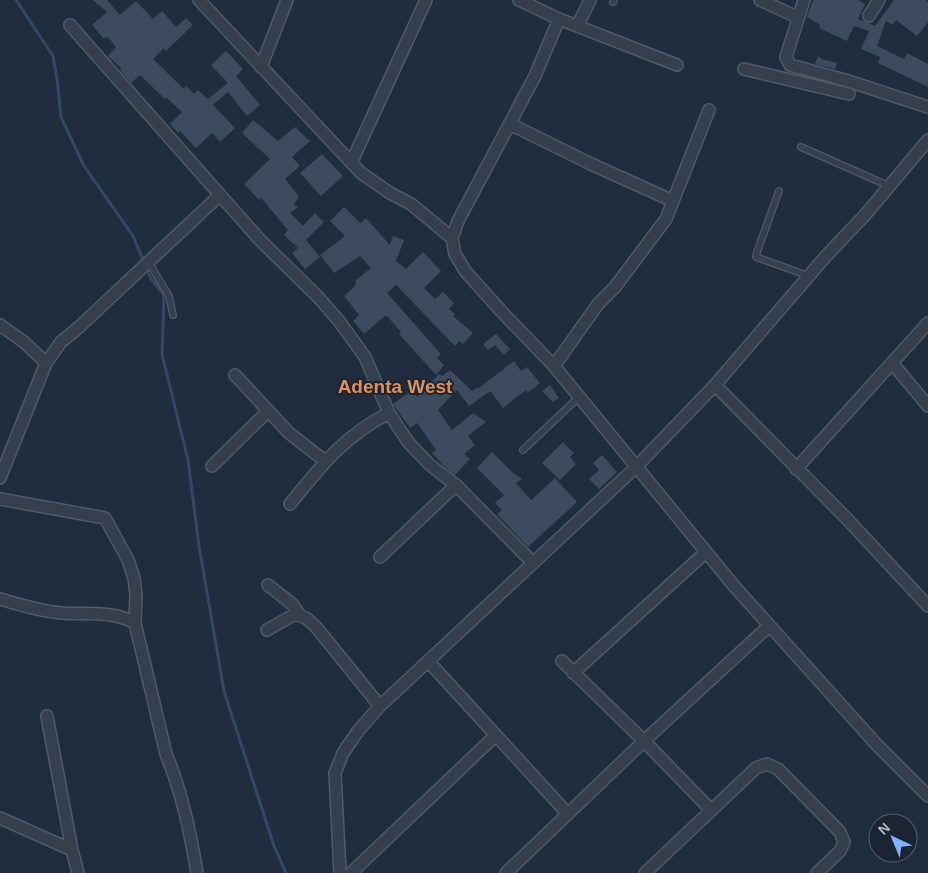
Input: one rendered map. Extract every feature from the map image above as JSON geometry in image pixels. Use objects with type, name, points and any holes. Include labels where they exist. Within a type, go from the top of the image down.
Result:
[{"type":"street","points":[[199,0],[352,161],[361,173],[390,193],[411,204],[452,238]]},
{"type":"street","points":[[261,67],[288,0]]},
{"type":"street","points":[[352,161],[426,0]]},
{"type":"street","points":[[519,0],[560,19],[677,65]]},
{"type":"street","points":[[578,25],[590,0]]},
{"type":"street","points":[[760,0],[797,17]]},
{"type":"street","points":[[785,79],[790,65],[786,57],[797,17],[804,0]]},
{"type":"street","points":[[869,16],[879,0]]},
{"type":"street","points":[[560,19],[535,76],[458,221],[452,238],[455,254],[466,272],[580,396],[636,467],[769,626],[877,745],[928,796]]},
{"type":"street","points":[[70,25],[260,240],[318,297],[339,321],[365,357],[389,413],[408,442],[430,465],[456,485],[533,563]]},
{"type":"street","points":[[790,65],[928,107]]},
{"type":"street","points":[[744,69],[848,94]]},
{"type":"street","points":[[820,87],[824,75]]},
{"type":"street","points":[[554,366],[598,304],[615,287],[666,219],[709,110]]},
{"type":"street","points":[[510,124],[591,164],[673,201]]},
{"type":"street","points":[[340,873],[335,773],[343,753],[358,732],[380,706],[636,467],[715,385],[890,186],[928,140]]},
{"type":"street","points":[[0,478],[46,363],[61,342],[220,195]]},
{"type":"street","points":[[796,469],[893,364],[928,323]]},
{"type":"street","points":[[0,326],[24,342],[46,363]]},
{"type":"street","points":[[893,364],[928,406]]},
{"type":"street","points":[[235,375],[267,412],[296,440],[325,461]]},
{"type":"street","points":[[715,385],[848,520],[928,606]]},
{"type":"street","points":[[212,466],[267,412]]},
{"type":"street","points":[[290,504],[325,461],[368,424],[389,413]]},
{"type":"street","points":[[380,557],[456,485]]},
{"type":"street","points":[[0,499],[105,518],[128,560],[134,578],[136,595],[135,623],[166,754],[174,774],[187,820],[197,873]]},
{"type":"street","points":[[574,673],[706,552]]},
{"type":"street","points":[[268,584],[292,604],[300,615],[316,627],[380,706]]},
{"type":"street","points":[[0,599],[40,611],[114,614],[135,623]]},
{"type":"street","points":[[267,630],[295,614],[300,615]]},
{"type":"street","points":[[506,873],[644,741],[769,626]]},
{"type":"street","points":[[428,661],[568,814]]},
{"type":"street","points":[[562,661],[711,810]]},
{"type":"street","points":[[47,716],[78,873]]},
{"type":"street","points":[[351,873],[496,735]]},
{"type":"street","points":[[644,873],[756,768],[767,764],[778,769],[840,832],[844,842],[840,851],[817,873]]},
{"type":"street","points":[[0,818],[72,850]]},
{"type":"lane","points":[[801,147],[890,186]]},
{"type":"lane","points":[[779,191],[756,257],[810,276]]},
{"type":"lane","points":[[149,262],[168,296],[173,315]]},
{"type":"lane","points":[[524,450],[580,396]]},
{"type":"building","points":[[93,0],[107,0],[120,15],[136,1],[153,19],[162,11],[176,27],[186,18],[193,25],[166,51],[164,48],[153,59],[184,89],[186,86],[194,94],[198,90],[208,99],[228,83],[211,65],[226,51],[243,69],[236,76],[260,105],[247,116],[228,92],[213,105],[235,128],[220,142],[212,133],[196,148],[180,131],[178,133],[170,124],[182,112],[140,75],[131,83],[120,70],[122,69],[108,56],[116,47],[108,37],[103,38],[92,25],[107,12]]},
{"type":"building","points":[[813,0],[858,0],[865,4],[858,19],[875,26],[894,0],[926,0],[928,2],[928,22],[917,36],[896,20],[893,25],[886,21],[877,46],[904,59],[907,53],[928,64],[928,87],[878,63],[880,57],[861,49],[869,31],[854,26],[847,41],[819,28],[820,25],[807,17]]},
{"type":"building","points":[[818,56],[837,63],[835,69],[815,64]]},
{"type":"building","points":[[253,120],[278,141],[295,127],[310,141],[292,157],[300,166],[285,179],[299,196],[294,205],[298,207],[290,213],[303,226],[315,213],[324,222],[306,240],[320,257],[305,269],[292,253],[298,248],[284,235],[288,230],[261,198],[259,200],[244,184],[270,159],[242,133]]},
{"type":"building","points":[[322,154],[343,176],[321,196],[300,173]]},
{"type":"building","points":[[344,207],[360,223],[366,218],[390,245],[393,236],[404,240],[396,261],[406,269],[423,252],[441,271],[424,288],[435,299],[443,292],[454,303],[449,309],[455,314],[453,316],[473,333],[463,344],[459,341],[455,346],[396,285],[387,293],[441,354],[437,358],[444,365],[436,375],[399,334],[401,332],[387,316],[364,334],[353,321],[359,315],[344,296],[355,286],[356,280],[371,268],[360,256],[334,273],[320,255],[345,236],[330,221]]},
{"type":"building","points":[[496,334],[510,349],[504,355],[495,345],[488,350],[483,344]]},
{"type":"building","points":[[514,361],[521,371],[527,367],[540,383],[528,393],[526,390],[503,408],[491,392],[469,406],[457,390],[438,410],[452,430],[473,413],[486,422],[468,436],[475,445],[464,454],[470,459],[455,475],[432,453],[436,450],[417,423],[410,428],[393,404],[412,390],[417,397],[439,374],[442,376],[450,370],[472,391],[479,388]]},
{"type":"building","points":[[550,385],[559,398],[553,402],[542,391]]},
{"type":"building","points":[[563,442],[574,453],[570,457],[576,464],[560,480],[542,463]]},
{"type":"building","points":[[492,452],[522,479],[516,483],[531,500],[555,478],[577,502],[528,547],[497,514],[502,510],[495,503],[504,495],[477,468]]},
{"type":"building","points":[[602,455],[617,472],[599,489],[589,479],[599,470],[593,463]]},
{"type":"waterway","points":[[16,0],[53,56],[61,117],[84,166],[133,236],[144,262]]},
{"type":"waterway","points":[[146,268],[151,279],[164,295],[162,354],[188,460],[199,546],[224,691],[274,846],[286,873]]},
{"type":"district","name":"Adenta West","points":[[395,386]]}]
